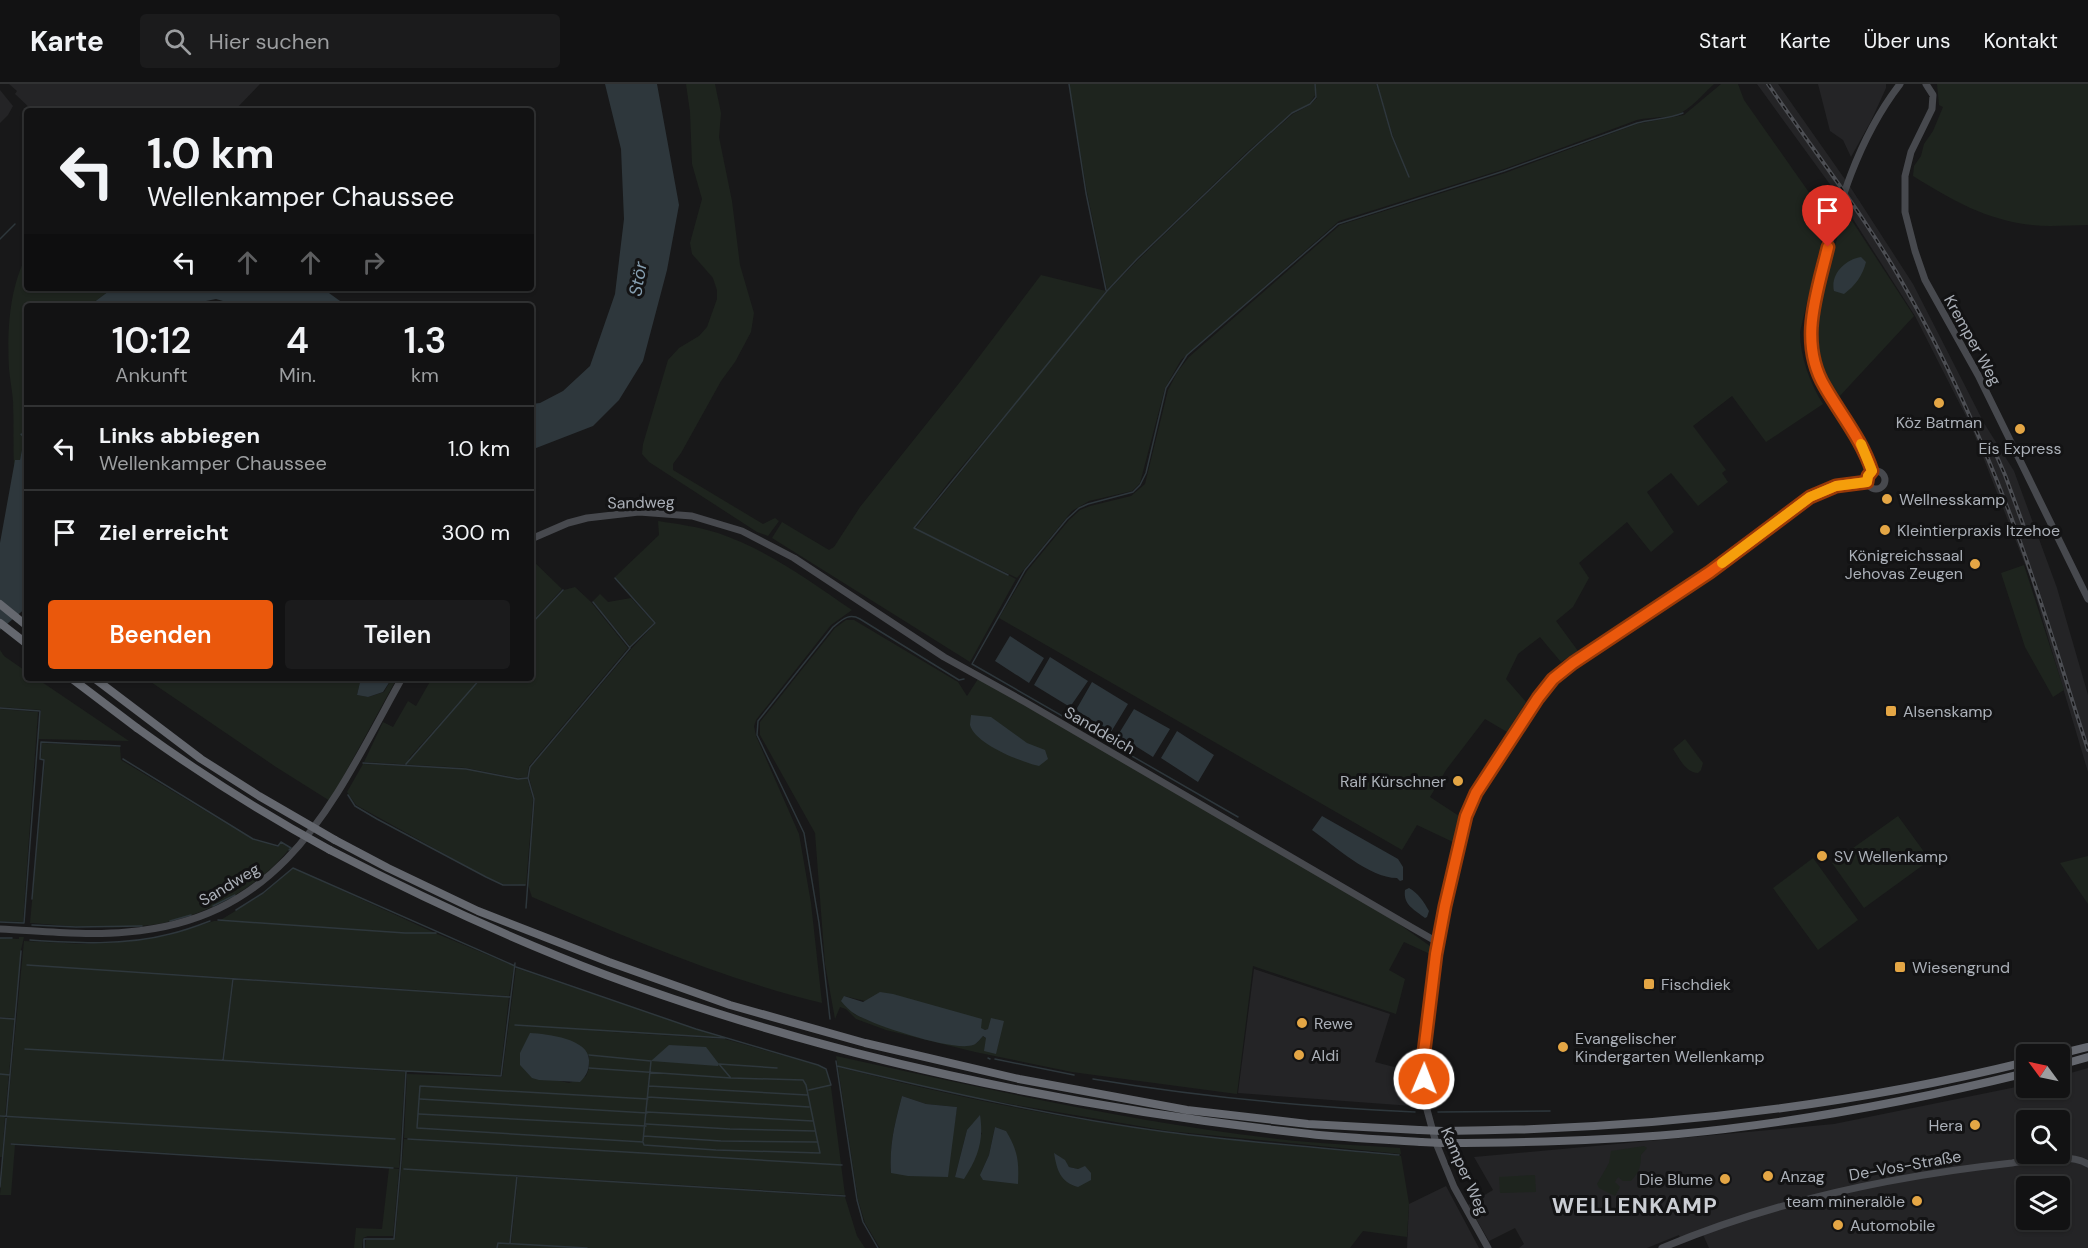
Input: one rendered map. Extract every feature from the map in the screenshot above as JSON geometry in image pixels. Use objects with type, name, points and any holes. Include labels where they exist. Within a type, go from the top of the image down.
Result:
[{"type":"highway","points":[[0,604],[24,624]]},
{"type":"highway","points":[[0,623],[24,642]]},
{"type":"highway","points":[[75,681],[193,769],[253,807],[330,850],[438,904],[547,952],[673,998],[782,1032],[917,1067],[1077,1101],[1185,1119],[1304,1134],[1442,1143],[1527,1143],[1610,1139],[1751,1126],[1883,1105],[2016,1075]]},
{"type":"highway","points":[[98,681],[201,759],[259,796],[388,868],[478,911],[609,962],[730,1005],[865,1043],[1040,1084],[1187,1110],[1308,1124],[1443,1131],[1542,1130],[1645,1124],[1748,1114],[1899,1090],[2016,1064]]},
{"type":"highway","points":[[2070,1051],[2088,1047]]},
{"type":"highway","points":[[2070,1062],[2088,1057]]},
{"type":"street","points":[[1867,482],[1872,471],[1863,447],[1821,379],[1812,355],[1811,319],[1847,180],[1882,110],[1900,84]]},
{"type":"street","name":"Kremper Weg","points":[[1926,84],[1932,95],[1932,109],[1911,152],[1905,176],[1907,221],[1917,259],[1928,286],[1961,341],[2088,599]]},
{"type":"street","name":"Kamper Weg","points":[[1488,1248],[1447,1171],[1436,1143],[1426,1106],[1424,1052],[1438,940],[1461,834],[1473,799],[1538,698],[1553,679],[1573,663],[1710,572],[1810,497],[1836,486],[1867,482],[1873,489],[1879,489],[1885,485],[1886,478],[1882,473],[1872,471]]},
{"type":"street","name":"Sandweg","points":[[534,538],[568,523],[587,518],[612,513],[639,512],[672,513],[703,518],[752,535]]},
{"type":"street","name":"Sanddeich","points":[[752,535],[794,558],[944,657],[1411,927],[1438,940]]},
{"type":"street","name":"Sandweg","points":[[0,929],[89,933],[152,929],[199,918],[246,893],[272,874],[291,856],[325,814],[400,681]]},
{"type":"street","name":"De-Vos-Straße","points":[[1662,1248],[1770,1209],[1811,1197],[1893,1179],[1986,1166],[2072,1158],[2088,1164]]},
{"type":"shaded area","points":[[9,84],[260,84],[237,108],[30,108],[15,94],[17,91]]},
{"type":"shaded area","points":[[686,84],[715,84],[721,113],[719,137],[732,201],[740,265],[754,313],[751,332],[673,464],[673,470],[763,524],[775,518],[779,521],[768,536],[757,532],[649,462],[642,454],[668,360],[679,348],[699,336],[707,327],[717,299],[713,278],[692,254],[690,243],[702,199],[692,164],[690,112]]},
{"type":"shaded area","points":[[1069,84],[1314,84],[1316,94],[1309,104],[1292,113],[1249,150],[1107,290],[1087,192]]},
{"type":"shaded area","points":[[1315,84],[1376,84],[1392,136],[1410,180],[1377,84],[1714,84],[1691,106],[1676,115],[1637,120],[1504,169],[1339,221],[1181,360],[1165,388],[1140,483],[1132,491],[1089,501],[1072,511],[1017,578],[931,536],[1016,579],[970,662],[772,538],[782,522],[829,550],[834,547],[860,507],[960,382],[1041,275],[1106,291],[1047,366],[1107,292],[1138,260],[1250,152],[1293,114],[1310,105],[1317,98]],"holes":[[[1043,370],[916,530],[914,528],[948,483]]]},
{"type":"shaded area","points":[[1721,84],[1738,84],[1744,100],[1827,218],[1800,332],[1807,370],[1823,404],[1766,442],[1732,396],[1693,426],[1726,470],[1722,473],[1728,482],[1698,506],[1671,473],[1647,492],[1674,532],[1651,552],[1627,522],[1579,563],[1589,578],[1573,607],[1556,621],[1578,651],[1561,662],[1540,637],[1518,654],[1506,679],[1526,702],[1507,732],[1485,719],[1446,770],[1430,797],[1459,816],[1453,842],[1417,825],[1402,850],[999,618],[1027,571],[1069,520],[1080,510],[1090,506],[1131,496],[1145,484],[1168,390],[1189,357],[1340,225],[1505,173],[1637,124],[1684,115]]},
{"type":"shaded area","points":[[1757,84],[1778,84],[1849,185],[1913,284],[1984,423],[2014,471],[2057,588],[2088,695],[2088,772],[2030,577],[1971,426],[1915,316],[1837,194]]},
{"type":"shaded area","points":[[1818,84],[1886,84],[1871,121],[1851,157],[1843,140],[1830,131]]},
{"type":"shaded area","points":[[1937,84],[2088,84],[2088,225],[2039,226],[1999,219],[1956,201],[1913,176],[1914,166],[1921,156],[1924,144],[1933,131],[1943,107],[1939,105]]},
{"type":"shaded area","points":[[0,90],[13,106],[0,123]]},
{"type":"shaded area","points":[[1845,210],[1914,316],[1838,398],[1820,360],[1817,331],[1822,297]]},
{"type":"shaded area","points":[[24,262],[24,291],[109,291],[93,303],[24,303],[24,439],[20,460],[15,460],[14,470],[13,401],[8,355],[9,325],[10,310]]},
{"type":"shaded area","points":[[658,521],[718,533],[754,548],[788,567],[852,610],[831,625],[756,720],[754,726],[756,736],[799,834],[811,903],[822,1003],[711,969],[639,942],[532,897],[528,885],[535,800],[529,777],[531,767],[656,623],[615,577],[659,535]]},
{"type":"shaded area","points":[[534,562],[562,589],[534,620]]},
{"type":"shaded area","points":[[2024,565],[2064,690],[2053,697],[2025,647],[2001,573]]},
{"type":"shaded area","points":[[575,587],[591,602],[628,648],[529,766],[527,777],[518,778],[466,768],[364,762],[383,722],[393,727],[408,701],[416,706],[430,681],[478,681],[408,761],[479,681],[534,681],[534,621],[564,590]]},
{"type":"shaded area","points":[[600,594],[608,602],[631,598],[654,623],[630,646],[593,601]]},
{"type":"shaded area","points":[[846,620],[854,620],[958,682],[967,696],[978,679],[1392,919],[1430,946],[1430,954],[1404,942],[1389,970],[1405,979],[1396,1014],[1253,966],[1237,1094],[1072,1072],[975,1052],[886,1030],[856,1019],[846,1009],[840,1007],[835,1019],[825,964],[815,833],[760,735],[760,722],[835,628]],"holes":[[[844,996],[988,1029],[986,1038],[982,1036],[977,1043],[918,1037],[854,1014]]]},
{"type":"shaded area","points":[[0,650],[4,656],[24,670],[24,681],[40,681],[129,741],[38,739],[41,710],[0,707]]},
{"type":"shaded area","points":[[149,681],[360,681],[357,695],[368,697],[384,692],[390,681],[395,681],[330,801]]},
{"type":"shaded area","points":[[0,709],[38,712],[23,922],[0,921]]},
{"type":"shaded area","points":[[1685,739],[1703,763],[1698,773],[1686,768],[1673,749]]},
{"type":"shaded area","points":[[42,743],[120,747],[121,760],[252,839],[278,847],[281,843],[290,848],[277,863],[245,889],[190,916],[151,925],[121,927],[30,923],[45,760],[41,759]]},
{"type":"shaded area","points":[[363,764],[465,769],[518,779],[527,778],[533,799],[526,885],[503,884],[486,877],[356,805],[347,792]]},
{"type":"shaded area","points":[[1898,816],[1930,860],[1864,908],[1832,863]]},
{"type":"shaded area","points":[[2088,856],[2088,904],[2060,863]]},
{"type":"shaded area","points":[[1813,858],[1858,920],[1818,950],[1773,888]]},
{"type":"shaded area","points":[[293,868],[435,933],[514,966],[509,996],[127,971],[233,979],[222,1060],[79,1052],[405,1072],[399,1168],[10,1143],[10,1145],[15,1145],[11,1195],[0,1195],[7,1117],[84,1121],[7,1116],[24,941],[84,944],[131,941],[169,935],[219,921],[263,894]]},
{"type":"shaded area","points":[[19,937],[24,937],[14,1018],[0,1017],[0,938],[19,939]]},
{"type":"shaded area","points":[[516,968],[723,1038],[581,1030],[725,1039],[817,1065],[826,1070],[831,1087],[845,1195],[517,1175],[509,1244],[511,1244],[518,1176],[845,1197],[857,1236],[865,1248],[365,1248],[366,1240],[395,1239],[404,1139],[603,1151],[404,1138],[407,1074],[502,1077]],"holes":[[[589,1055],[589,1068],[586,1076],[569,1083],[551,1079],[539,1080]]]},
{"type":"shaded area","points":[[1254,969],[1390,1014],[1375,1062],[1417,1073],[1412,1106],[1238,1093]]},
{"type":"shaded area","points":[[234,979],[509,997],[500,1076],[223,1060]]},
{"type":"shaded area","points":[[0,1019],[14,1019],[5,1116],[0,1116]]},
{"type":"shaded area","points":[[836,1056],[1111,1114],[1293,1141],[1400,1148],[1401,1154],[1168,1131],[976,1098],[838,1066]]},
{"type":"shaded area","points":[[838,1067],[960,1096],[1079,1119],[1217,1138],[1401,1156],[1409,1204],[1407,1237],[1363,1231],[1350,1248],[880,1248],[865,1223],[858,1200]],"holes":[[[902,1096],[926,1104],[957,1107],[953,1132],[891,1173],[895,1125]],[[995,1127],[1006,1131],[980,1175],[989,1155]],[[967,1130],[982,1133],[955,1177]],[[1054,1154],[1064,1160],[1069,1167],[1078,1169],[1084,1167],[1069,1183]]]},
{"type":"shaded area","points":[[2088,1068],[2088,1248],[1709,1248],[1701,1230],[1680,1238],[1679,1235],[1647,1248],[1519,1248],[1524,1244],[1515,1228],[1489,1241],[1468,1205],[1493,1190],[1474,1157],[1834,1124],[2016,1087],[2016,1098],[2070,1098],[2070,1073]]},
{"type":"shaded area","points":[[0,1117],[5,1117],[2,1157],[0,1157]]},
{"type":"shaded area","points":[[1644,1146],[1647,1148],[1641,1155],[1638,1172],[1631,1181],[1623,1181],[1618,1177],[1615,1182],[1620,1187],[1615,1196],[1599,1188],[1597,1184],[1609,1163],[1611,1151]]},
{"type":"shaded area","points":[[389,1168],[399,1169],[393,1236],[368,1236],[363,1238],[362,1248],[354,1248],[356,1228],[382,1229]]},
{"type":"shaded area","points":[[1535,1175],[1536,1192],[1500,1193],[1499,1177]]},
{"type":"shaded area","points":[[1446,1186],[1479,1248],[1407,1248],[1409,1204]]},
{"type":"water","name":"Stör","points":[[605,84],[657,84],[679,205],[667,270],[643,361],[619,400],[593,426],[534,449],[534,404],[563,391],[590,366],[615,294],[624,219],[621,149]]},
{"type":"water","points":[[1861,257],[1866,262],[1855,284],[1844,294],[1834,291],[1834,279],[1840,268],[1855,258]]},
{"type":"water","points":[[109,291],[326,291],[343,303],[230,303],[216,299],[196,303],[93,303]]},
{"type":"water","points":[[24,439],[24,610],[0,630],[0,543],[15,460],[20,460]]},
{"type":"water","points":[[1010,636],[1044,658],[1029,683],[995,661]]},
{"type":"water","points":[[1050,657],[1088,681],[1070,707],[1034,685]]},
{"type":"water","points":[[360,681],[390,681],[383,692],[368,697],[357,695]]},
{"type":"water","points":[[1092,682],[1128,704],[1111,732],[1076,710]]},
{"type":"water","points":[[1134,709],[1170,729],[1153,757],[1118,735]]},
{"type":"water","points":[[971,715],[991,717],[1027,743],[1045,750],[1048,759],[1039,766],[1021,761],[989,745],[974,732],[970,725]]},
{"type":"water","points":[[1177,731],[1214,755],[1198,782],[1161,758]]},
{"type":"water","points":[[1322,816],[1398,859],[1403,867],[1403,880],[1386,877],[1364,867],[1312,830]]},
{"type":"water","points":[[1409,888],[1425,904],[1429,911],[1427,917],[1425,918],[1408,903],[1405,890]]},
{"type":"water","points":[[880,992],[982,1019],[981,1028],[985,1030],[988,1029],[991,1018],[1004,1021],[996,1054],[984,1051],[986,1038],[983,1036],[977,1043],[963,1046],[932,1041],[864,1019],[841,1001],[844,996],[863,1002]]},
{"type":"water","points":[[530,1033],[567,1039],[583,1047],[589,1061],[588,1070],[582,1080],[580,1082],[532,1078],[520,1065],[520,1053]]},
{"type":"water","points":[[669,1045],[706,1047],[719,1064],[718,1066],[651,1061]]},
{"type":"water","points":[[902,1096],[926,1104],[957,1107],[948,1177],[908,1176],[891,1173],[892,1144]]},
{"type":"water","points":[[980,1115],[981,1133],[976,1156],[964,1179],[955,1177],[967,1130]]},
{"type":"water","points":[[995,1127],[1006,1131],[1013,1144],[1018,1162],[1018,1184],[983,1180],[980,1175],[989,1155]]},
{"type":"water","points":[[1054,1153],[1065,1160],[1069,1167],[1078,1169],[1085,1166],[1091,1173],[1091,1180],[1078,1187],[1067,1182],[1058,1170]]},
{"type":"waterway","points":[[1069,84],[1086,193],[1106,290]]},
{"type":"waterway","points":[[1008,575],[914,528],[1107,291],[1137,259],[1250,151],[1292,113],[1310,104],[1316,97],[1315,84]]},
{"type":"waterway","points":[[1377,84],[1392,136],[1409,177]]},
{"type":"waterway","points":[[1238,817],[972,664],[1025,570],[1067,519],[1079,508],[1133,492],[1140,485],[1146,473],[1166,388],[1187,355],[1338,224],[1504,171],[1637,123],[1683,113]]},
{"type":"waterway","points":[[0,239],[15,224]]},
{"type":"waterway","points":[[615,578],[655,623],[630,647]]},
{"type":"waterway","points":[[534,621],[563,590]]},
{"type":"waterway","points":[[526,908],[534,799],[528,778],[530,767],[630,648],[593,602]]},
{"type":"waterway","points":[[830,1019],[819,923],[804,833],[757,735],[758,721],[833,627],[849,617],[860,619],[959,680],[964,679]]},
{"type":"waterway","points":[[406,764],[478,681]]},
{"type":"waterway","points":[[0,708],[40,711],[24,923],[0,922]]},
{"type":"waterway","points":[[32,899],[44,760],[40,759],[41,742],[120,746]]},
{"type":"waterway","points":[[123,759],[253,839],[278,846],[281,842],[291,848],[289,850]]},
{"type":"waterway","points":[[363,763],[466,769],[518,779],[527,778]]},
{"type":"waterway","points":[[348,795],[355,806],[486,877],[503,885],[525,885]]},
{"type":"waterway","points":[[236,910],[263,893],[293,868],[515,966]]},
{"type":"waterway","points":[[213,906],[235,895]]},
{"type":"waterway","points":[[170,921],[191,915]]},
{"type":"waterway","points":[[218,920],[405,933],[436,933]]},
{"type":"waterway","points":[[30,940],[82,943],[118,942],[175,933],[210,921]]},
{"type":"waterway","points":[[32,925],[142,926]]},
{"type":"waterway","points":[[0,938],[12,938]]},
{"type":"waterway","points":[[0,1187],[21,951]]},
{"type":"waterway","points":[[364,1248],[364,1239],[394,1239],[406,1071],[501,1076],[515,963]]},
{"type":"waterway","points":[[27,965],[510,997]]},
{"type":"waterway","points":[[516,967],[696,1029],[826,1069],[831,1085],[809,1090]]},
{"type":"waterway","points":[[223,1060],[233,979]]},
{"type":"waterway","points":[[0,1018],[14,1019]]},
{"type":"waterway","points":[[515,1025],[725,1038]]},
{"type":"waterway","points":[[25,1049],[405,1071]]},
{"type":"waterway","points":[[589,1055],[651,1061],[643,1141]]},
{"type":"waterway","points":[[995,1059],[1074,1075]]},
{"type":"waterway","points":[[836,1061],[857,1200],[863,1222],[878,1248]]},
{"type":"waterway","points":[[730,1077],[719,1064],[777,1068]]},
{"type":"waterway","points":[[837,1066],[1001,1103],[1125,1126],[1225,1139],[1399,1155]]},
{"type":"waterway","points":[[589,1068],[731,1078],[803,1080],[820,1153],[716,1150],[644,1145],[643,1142],[417,1128],[420,1086],[648,1099]]},
{"type":"waterway","points":[[0,1074],[10,1075]]},
{"type":"waterway","points":[[1093,1079],[1254,1100],[1415,1112]]},
{"type":"waterway","points":[[649,1086],[807,1095]]},
{"type":"waterway","points":[[648,1097],[809,1107]]},
{"type":"waterway","points":[[420,1099],[647,1113]]},
{"type":"waterway","points":[[1438,1112],[1550,1111]]},
{"type":"waterway","points":[[647,1112],[813,1121]]},
{"type":"waterway","points":[[419,1114],[646,1126]]},
{"type":"waterway","points":[[0,1116],[395,1139]]},
{"type":"waterway","points":[[646,1124],[815,1131]]},
{"type":"waterway","points":[[644,1136],[721,1141],[817,1142]]},
{"type":"waterway","points":[[408,1139],[842,1165]]},
{"type":"waterway","points":[[11,1144],[393,1168]]},
{"type":"waterway","points":[[404,1169],[845,1196]]},
{"type":"waterway","points":[[510,1243],[517,1176]]},
{"type":"waterway","points":[[497,1248],[498,1243],[587,1248]]},
{"type":"railway","points":[[1768,84],[1875,237],[1922,318],[1950,374],[1988,459],[2022,546],[2088,750]]},
{"type":"railway","points":[[1991,443],[2024,527]]},
{"type":"slow traffic","points":[[1722,563],[1810,497],[1836,486],[1867,482],[1872,471],[1861,444]]},
{"type":"place","name":"Köz Batman","points":[[1939,403]]},
{"type":"place","name":"Eis Express","points":[[2020,429]]},
{"type":"place","name":"Wellnesskamp","points":[[1887,499]]},
{"type":"place","name":"Kleintierpraxis Itzehoe","points":[[1885,530]]},
{"type":"place","name":"Königreichssaal Jehovas Zeugen","points":[[1975,564]]},
{"type":"place","name":"Alsenskamp","points":[[1891,711]]},
{"type":"place","name":"Ralf Kürschner","points":[[1458,781]]},
{"type":"place","name":"SV Wellenkamp","points":[[1822,856]]},
{"type":"place","name":"Wiesengrund","points":[[1900,967]]},
{"type":"place","name":"Fischdiek","points":[[1649,984]]},
{"type":"place","name":"Rewe","points":[[1302,1023]]},
{"type":"place","name":"Evangelischer Kindergarten Wellenkamp","points":[[1563,1047]]},
{"type":"place","name":"Aldi","points":[[1299,1055]]},
{"type":"place","name":"Hera","points":[[1975,1125]]},
{"type":"place","name":"Anzag","points":[[1768,1176]]},
{"type":"place","name":"Die Blume","points":[[1725,1179]]},
{"type":"place","name":"team mineralöle","points":[[1917,1201]]},
{"type":"place","name":"Automobile","points":[[1838,1225]]},
{"type":"district","name":"WELLENKAMP","points":[[1635,1205]]},
{"type":"route","points":[[1424,1079],[1428,1009],[1436,954],[1466,816],[1473,799],[1538,698],[1558,674],[1710,572],[1802,502],[1830,488],[1867,482],[1872,471],[1868,457],[1824,386],[1812,355],[1811,319],[1828,247]]}]
